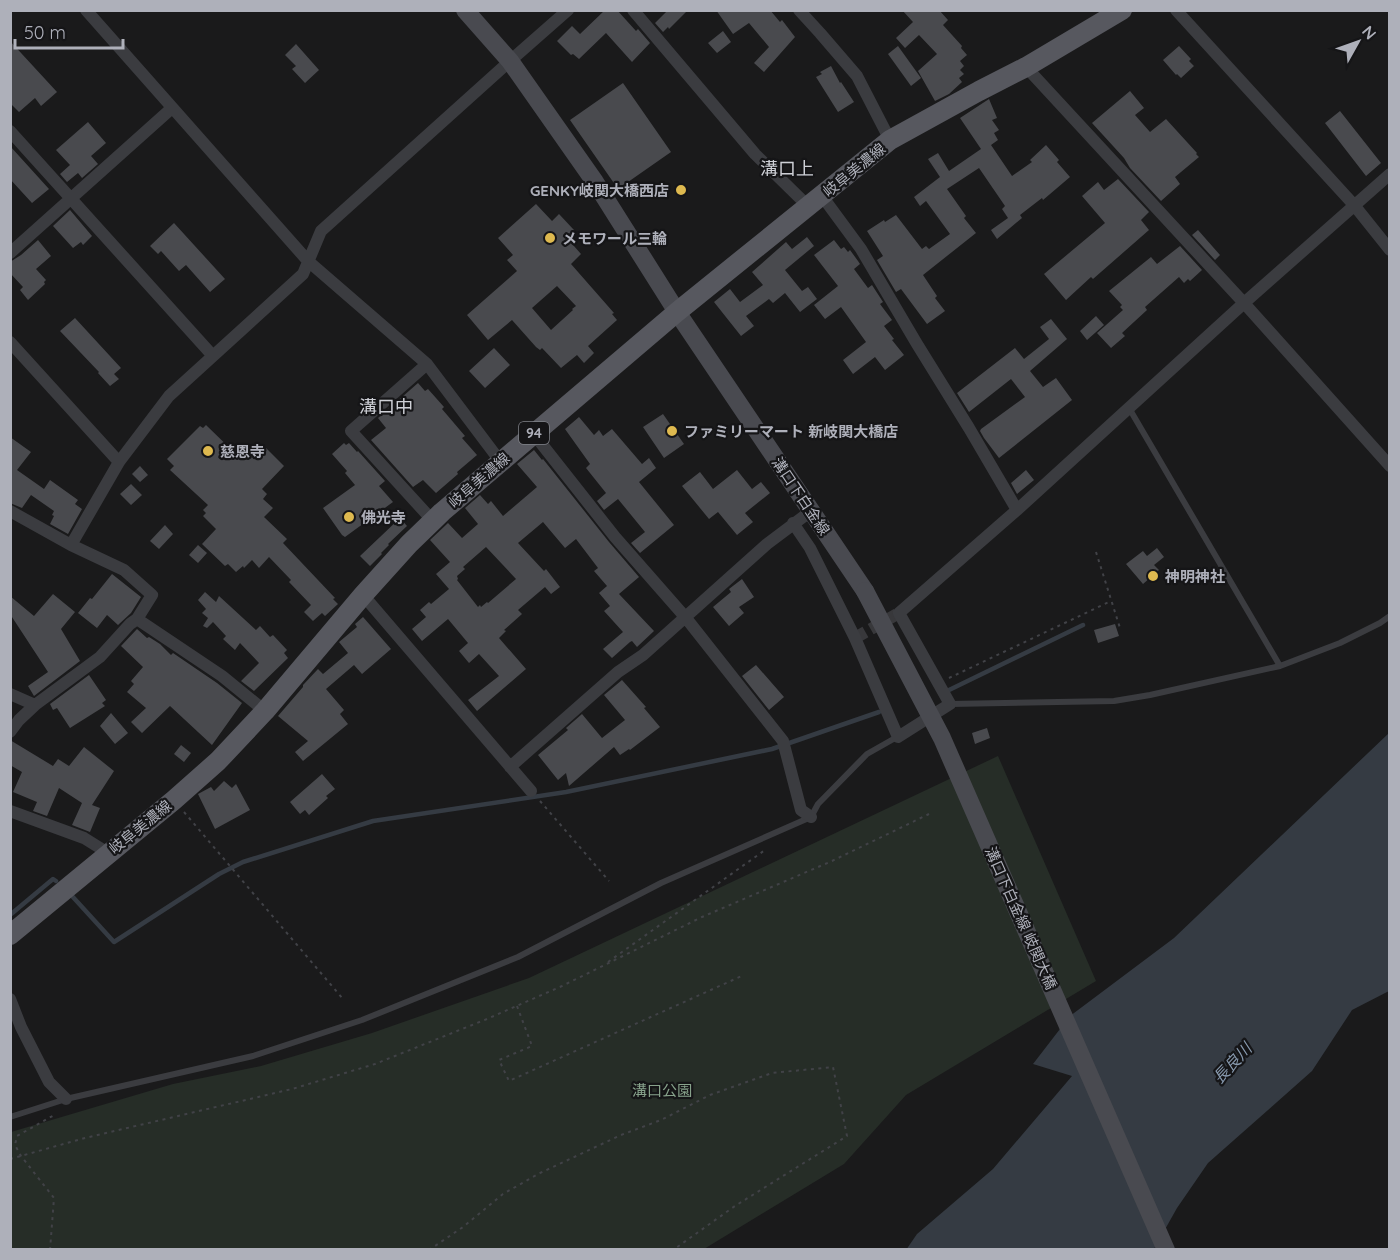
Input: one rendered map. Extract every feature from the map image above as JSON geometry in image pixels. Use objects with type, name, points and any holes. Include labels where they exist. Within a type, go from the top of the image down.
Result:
[{"type":"main road","name":"溝口下白金線","points":[[465,10],[510,61],[595,182],[677,312],[865,591]]},
{"type":"main road","name":"岐阜美濃線","points":[[10,935],[218,761],[266,711],[409,544],[500,461],[677,312],[890,140],[1026,67],[1122,10]]},
{"type":"main road","name":"溝口下白金線 岐関大橋","points":[[865,591],[942,738],[1166,1250]]},
{"type":"street","points":[[86,10],[308,261],[428,364],[500,461]]},
{"type":"street","points":[[71,545],[119,462],[169,396],[303,274],[321,231],[568,10]]},
{"type":"street","points":[[633,10],[756,154],[815,202],[861,249],[1017,510]]},
{"type":"street","points":[[799,10],[856,76],[890,140]]},
{"type":"street","points":[[1176,10],[1354,205],[1389,250]]},
{"type":"street","points":[[1026,67],[1244,303],[1389,466]]},
{"type":"street","points":[[10,253],[172,108]]},
{"type":"street","points":[[10,131],[213,356]]},
{"type":"street","points":[[793,523],[810,548],[855,638],[898,737],[950,704],[899,613],[1017,510],[1389,174]]},
{"type":"street","points":[[10,342],[119,462]]},
{"type":"street","points":[[428,364],[351,431],[433,521]]},
{"type":"street","points":[[533,433],[615,537],[686,618],[784,745],[801,810],[811,816]]},
{"type":"street","points":[[10,511],[71,545],[124,570],[152,595],[137,618],[100,657],[35,705],[10,732]]},
{"type":"street","points":[[510,767],[618,672],[643,655],[686,618],[767,544],[811,511]]},
{"type":"street","points":[[363,595],[535,796]]},
{"type":"street","points":[[137,618],[222,676],[266,711]]},
{"type":"street","points":[[10,694],[35,705]]},
{"type":"street","points":[[10,811],[84,838],[108,853]]},
{"type":"street","points":[[10,999],[21,1027],[49,1082],[66,1099]]},
{"type":"lane","points":[[1129,408],[1281,666]]},
{"type":"lane","points":[[950,704],[1114,700],[1150,695],[1281,666],[1340,643],[1389,616]]},
{"type":"lane","points":[[10,1117],[66,1099],[253,1056],[362,1020],[518,957],[661,883],[811,816],[818,804],[867,754],[898,737]]},
{"type":"path","points":[[1096,552],[1120,628]]},
{"type":"path","points":[[938,683],[1111,601]]},
{"type":"path","points":[[535,796],[609,881]]},
{"type":"path","points":[[174,800],[343,999]]},
{"type":"path","points":[[10,1159],[86,1138],[292,1089],[365,1067],[517,1006],[702,917],[832,861],[929,814]]},
{"type":"path","points":[[602,966],[773,844]]},
{"type":"path","points":[[517,1006],[532,1046],[499,1060],[508,1081],[744,975]]},
{"type":"path","points":[[429,1250],[463,1227],[503,1194],[538,1174],[621,1135],[661,1120],[711,1095],[772,1073],[833,1067],[847,1136],[735,1206],[673,1250]]},
{"type":"path","points":[[50,1250],[54,1198],[15,1145],[17,1136],[68,1107],[66,1099]]},
{"type":"green space","name":"溝口公園","points":[[998,756],[1096,981],[906,1095],[844,1164],[704,1249],[11,1250],[11,1132],[173,1084],[261,1066],[372,1033],[529,978]]},
{"type":"water","name":"長良川","points":[[1389,733],[1389,991],[1352,1010],[1312,1071],[1208,1163],[1177,1208],[1154,1249],[906,1250],[917,1234],[993,1169],[1072,1076],[1033,1064],[1070,1016],[1174,938]]},
{"type":"building","points":[[605,10],[617,10],[650,43],[632,62],[606,33],[579,59],[571,55],[557,41],[572,26],[580,34]]},
{"type":"building","points":[[668,10],[688,10],[663,32],[655,23]]},
{"type":"building","points":[[716,10],[770,10],[780,22],[782,20],[795,37],[764,72],[754,63],[769,47],[749,23],[733,34]]},
{"type":"building","points":[[902,10],[939,10],[948,20],[943,25],[967,55],[960,61],[964,66],[960,70],[964,74],[959,78],[962,82],[949,94],[935,101],[918,71],[937,54],[919,35],[905,48],[896,38],[913,22]]},
{"type":"building","points":[[723,31],[731,42],[717,53],[708,43]]},
{"type":"building","points":[[10,41],[57,92],[41,106],[35,98],[19,112],[10,103]]},
{"type":"building","points":[[296,44],[319,70],[305,83],[292,69],[296,66],[285,55]]},
{"type":"building","points":[[898,46],[921,78],[911,86],[888,54]]},
{"type":"building","points":[[1179,46],[1194,66],[1181,78],[1163,60]]},
{"type":"building","points":[[831,66],[854,102],[838,112],[816,77]]},
{"type":"building","points":[[623,83],[671,152],[618,189],[570,120]]},
{"type":"building","points":[[1130,91],[1144,108],[1135,115],[1150,132],[1166,119],[1199,157],[1175,177],[1180,184],[1161,201],[1092,123]]},
{"type":"building","points":[[989,99],[997,118],[992,120],[999,130],[994,133],[998,140],[991,145],[1012,176],[1032,162],[1030,160],[1046,145],[1070,177],[1043,200],[1042,198],[1020,215],[1022,218],[997,239],[991,230],[1008,218],[1002,209],[1005,206],[979,168],[947,189],[976,233],[923,275],[945,311],[927,324],[901,289],[896,292],[877,260],[883,256],[867,231],[896,215],[922,249],[926,246],[929,249],[950,234],[926,201],[920,206],[914,197],[940,177],[928,159],[938,153],[949,171],[981,149],[960,118]]},
{"type":"building","points":[[1340,111],[1381,163],[1366,176],[1325,123]]},
{"type":"building","points":[[88,122],[106,143],[91,156],[98,164],[82,178],[78,173],[67,182],[60,174],[70,165],[56,150]]},
{"type":"building","points":[[10,146],[49,189],[32,203],[10,179]]},
{"type":"building","points":[[1118,179],[1149,212],[1141,220],[1149,230],[1066,300],[1044,274],[1105,223],[1082,196],[1098,182],[1104,190]]},
{"type":"building","points":[[536,204],[552,221],[559,214],[574,230],[566,237],[581,254],[571,264],[614,313],[612,314],[617,320],[588,346],[594,353],[584,363],[577,355],[561,368],[542,348],[540,350],[536,347],[512,320],[488,340],[467,315],[517,271],[507,260],[513,255],[498,238]],"holes":[[[557,286],[576,306],[551,330],[532,308]]]},
{"type":"building","points":[[70,210],[92,236],[83,245],[81,242],[73,248],[53,226]]},
{"type":"building","points":[[174,223],[225,279],[210,292],[186,265],[179,271],[161,251],[158,254],[150,246]]},
{"type":"building","points":[[1198,230],[1220,255],[1215,260],[1192,235]]},
{"type":"building","points":[[807,237],[814,246],[785,270],[802,291],[808,287],[817,299],[800,312],[785,293],[773,303],[769,299],[746,316],[754,326],[741,336],[714,302],[730,289],[740,302],[763,285],[752,272],[786,242],[792,249]]},
{"type":"building","points":[[38,240],[51,256],[36,269],[46,280],[45,284],[28,300],[20,290],[23,287],[10,273],[10,262]]},
{"type":"building","points":[[834,240],[841,249],[844,247],[848,252],[850,250],[858,261],[860,264],[854,269],[868,288],[872,285],[883,302],[880,304],[892,320],[884,326],[904,355],[885,370],[875,357],[853,374],[843,360],[866,342],[841,307],[825,319],[814,305],[838,286],[814,255]]},
{"type":"building","points":[[1180,246],[1202,270],[1190,281],[1188,279],[1184,283],[1179,277],[1145,307],[1147,310],[1122,333],[1125,336],[1111,348],[1097,333],[1123,310],[1120,307],[1122,305],[1109,291],[1151,257],[1157,264]]},
{"type":"building","points":[[1096,316],[1104,325],[1087,340],[1080,331]]},
{"type":"building","points":[[75,318],[121,368],[114,374],[119,379],[110,386],[60,331]]},
{"type":"building","points":[[1051,319],[1067,339],[1030,371],[1043,387],[1056,378],[1072,400],[999,458],[980,431],[1025,397],[1011,379],[969,412],[957,393],[1015,348],[1024,359],[1049,339],[1040,327]]},
{"type":"building","points":[[494,348],[510,365],[485,388],[469,371]]},
{"type":"building","points":[[418,383],[425,391],[428,389],[444,407],[442,409],[465,436],[462,438],[477,455],[436,493],[423,480],[413,487],[371,440],[386,428],[378,418]]},
{"type":"building","points":[[663,414],[684,444],[664,458],[643,427]]},
{"type":"building","points":[[579,417],[594,435],[599,430],[603,436],[612,429],[642,464],[649,458],[656,468],[639,482],[674,525],[640,553],[631,543],[645,532],[618,499],[604,510],[597,501],[606,493],[586,468],[590,464],[565,429]]},
{"type":"building","points":[[206,425],[240,458],[247,451],[254,459],[266,448],[284,466],[262,489],[267,494],[263,499],[273,508],[264,517],[287,539],[283,543],[335,598],[333,599],[338,604],[325,616],[322,613],[313,621],[304,612],[311,605],[269,557],[259,568],[252,560],[236,572],[228,564],[225,566],[202,544],[216,529],[203,516],[206,513],[203,510],[208,505],[170,470],[174,466],[167,459],[200,426],[203,428]]},
{"type":"building","points":[[10,437],[31,452],[17,470],[44,489],[50,480],[78,500],[75,504],[82,509],[68,534],[50,524],[54,511],[31,495],[22,508],[10,503]]},
{"type":"building","points":[[344,443],[346,445],[349,443],[358,451],[385,481],[379,486],[393,502],[345,537],[323,508],[355,485],[345,473],[347,471],[332,454]]},
{"type":"building","points":[[534,450],[543,459],[639,577],[619,594],[654,631],[637,647],[632,641],[612,658],[603,649],[623,632],[604,611],[610,606],[599,593],[607,586],[594,571],[598,568],[576,539],[565,548],[543,522],[518,543],[544,571],[546,569],[560,587],[551,594],[545,587],[518,610],[522,614],[504,630],[506,631],[499,638],[526,669],[477,711],[468,700],[499,676],[479,654],[469,663],[459,651],[468,643],[448,619],[422,641],[412,629],[426,617],[420,610],[449,589],[436,574],[450,562],[430,540],[448,523],[462,538],[478,524],[465,508],[480,495],[488,504],[491,501],[503,516],[537,487],[517,464]],"holes":[[[486,547],[516,579],[488,603],[478,607],[457,580],[457,576],[465,569],[463,567]]]},
{"type":"building","points":[[140,466],[148,475],[140,482],[132,474]]},
{"type":"building","points":[[737,470],[752,489],[761,482],[770,493],[745,513],[753,522],[737,535],[718,512],[709,519],[682,486],[700,472],[713,489]]},
{"type":"building","points":[[1026,470],[1034,480],[1017,494],[1011,483]]},
{"type":"building","points":[[131,484],[142,495],[131,505],[120,494]]},
{"type":"building","points":[[400,518],[407,526],[370,566],[360,556]]},
{"type":"building","points":[[165,525],[173,534],[159,549],[150,541]]},
{"type":"building","points":[[198,545],[207,553],[198,563],[189,555]]},
{"type":"building","points":[[1157,548],[1164,557],[1154,565],[1159,570],[1143,584],[1126,564],[1143,551],[1147,556]]},
{"type":"building","points":[[112,574],[141,597],[131,613],[118,625],[107,615],[97,628],[78,613]]},
{"type":"building","points":[[742,579],[754,597],[739,607],[744,613],[729,626],[713,607],[731,592],[729,589]]},
{"type":"building","points":[[205,592],[216,602],[219,596],[256,630],[260,626],[270,637],[273,635],[287,650],[284,653],[288,658],[254,691],[241,681],[259,663],[240,643],[235,650],[223,639],[226,636],[213,622],[207,628],[203,626],[208,618],[202,613],[206,609],[198,600]]},
{"type":"building","points":[[53,594],[75,612],[61,629],[80,661],[34,696],[28,686],[48,672],[10,614],[10,596],[34,616]]},
{"type":"building","points":[[363,617],[391,649],[362,674],[354,665],[326,689],[344,710],[340,714],[348,724],[303,761],[295,752],[308,741],[278,716],[318,669],[323,674],[348,653],[339,642],[357,627],[355,624]]},
{"type":"building","points":[[1115,624],[1119,636],[1098,643],[1094,630]]},
{"type":"building","points":[[137,629],[147,638],[160,644],[171,655],[173,653],[217,683],[242,703],[212,745],[170,706],[142,733],[131,722],[146,708],[127,692],[134,684],[131,681],[143,667],[121,646]]},
{"type":"building","points":[[756,665],[784,697],[769,710],[742,676]]},
{"type":"building","points":[[89,675],[106,700],[102,703],[105,706],[70,728],[57,708],[53,710],[50,704]]},
{"type":"building","points":[[622,680],[660,727],[620,755],[614,747],[569,786],[566,773],[558,780],[538,755],[568,730],[566,728],[582,714],[602,738],[625,720],[604,695]]},
{"type":"building","points":[[111,713],[128,733],[115,744],[100,726]]},
{"type":"building","points":[[987,728],[990,738],[975,744],[972,733]]},
{"type":"building","points":[[10,740],[53,766],[58,759],[69,766],[84,747],[114,771],[92,805],[100,808],[90,832],[72,825],[82,803],[59,788],[47,816],[33,811],[37,802],[13,792],[22,772],[10,765]]},
{"type":"building","points":[[181,745],[191,753],[184,762],[174,754]]},
{"type":"building","points":[[322,774],[335,789],[309,815],[305,810],[300,814],[290,802]]},
{"type":"building","points":[[224,781],[232,788],[236,784],[250,810],[215,829],[198,794],[211,787],[214,791]]},
{"type":"waterway","points":[[947,691],[1083,625]]},
{"type":"waterway","points":[[72,896],[114,942],[219,874],[243,862],[373,821],[566,792],[772,749],[879,712]]},
{"type":"waterway","points":[[10,915],[53,879],[56,881]]},
{"type":"tunnel","points":[[855,638],[899,613]]},
{"type":"place","name":"GENKY岐関大橋西店","points":[[681,190]]},
{"type":"place","name":"メモワール三輪","points":[[550,238]]},
{"type":"place","name":"ファミリーマート 新岐関大橋店","points":[[672,431]]},
{"type":"place","name":"慈恩寺","points":[[208,451]]},
{"type":"place","name":"佛光寺","points":[[349,517]]},
{"type":"place","name":"神明神社","points":[[1153,576]]},
{"type":"district","name":"溝口上","points":[[787,168]]},
{"type":"district","name":"溝口中","points":[[386,406]]}]
